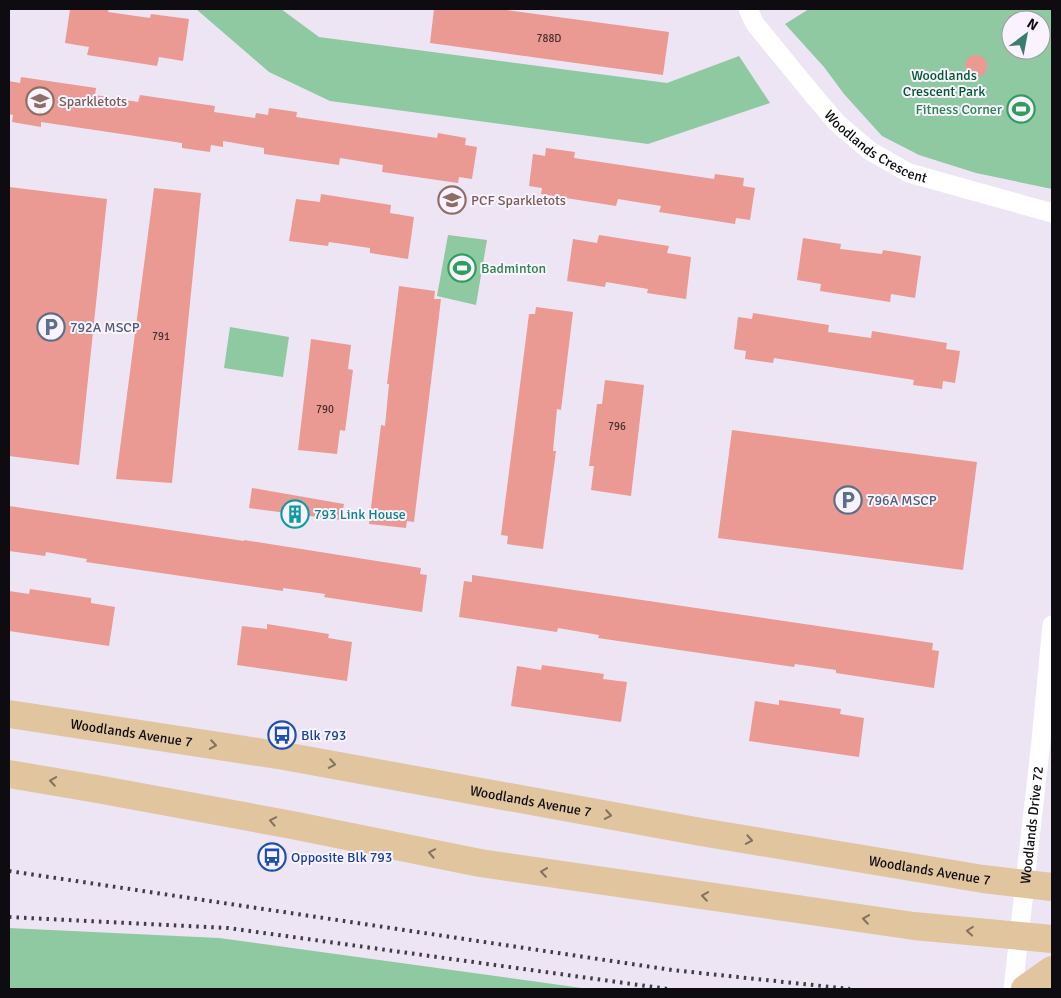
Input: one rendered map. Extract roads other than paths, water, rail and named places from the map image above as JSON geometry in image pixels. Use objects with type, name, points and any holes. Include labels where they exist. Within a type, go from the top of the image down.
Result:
[{"type":"main road","name":"Woodlands Avenue 7","points":[[9,714],[284,756],[701,832],[1052,888]]},
{"type":"main road","points":[[9,774],[97,788],[480,863],[914,926],[1052,939]]},
{"type":"main road","points":[[1025,989],[1052,970]]},
{"type":"street","name":"Woodlands Crescent","points":[[748,9],[755,24],[837,123],[870,150],[909,173],[1052,213]]},
{"type":"street","name":"Woodlands Drive 72","points":[[1013,989],[1052,625]]},
{"type":"railway","points":[[9,871],[672,970],[850,989]]},
{"type":"railway","points":[[9,917],[228,928],[668,989]]},
{"type":"place","name":"Sparkletots","points":[[40,101]]},
{"type":"place","name":"Fitness Corner","points":[[1021,109]]},
{"type":"place","name":"PCF Sparkletots","points":[[452,200]]},
{"type":"place","name":"Badminton","points":[[462,268]]},
{"type":"place","name":"792A MSCP","points":[[51,327]]},
{"type":"place","name":"796A MSCP","points":[[848,500]]},
{"type":"place","name":"793 Link House","points":[[295,514]]},
{"type":"place","name":"Blk 793","points":[[282,735]]},
{"type":"place","name":"Opposite Blk 793","points":[[272,857]]},
{"type":"park label","name":"Woodlands Crescent Park","points":[[944,84]]}]
